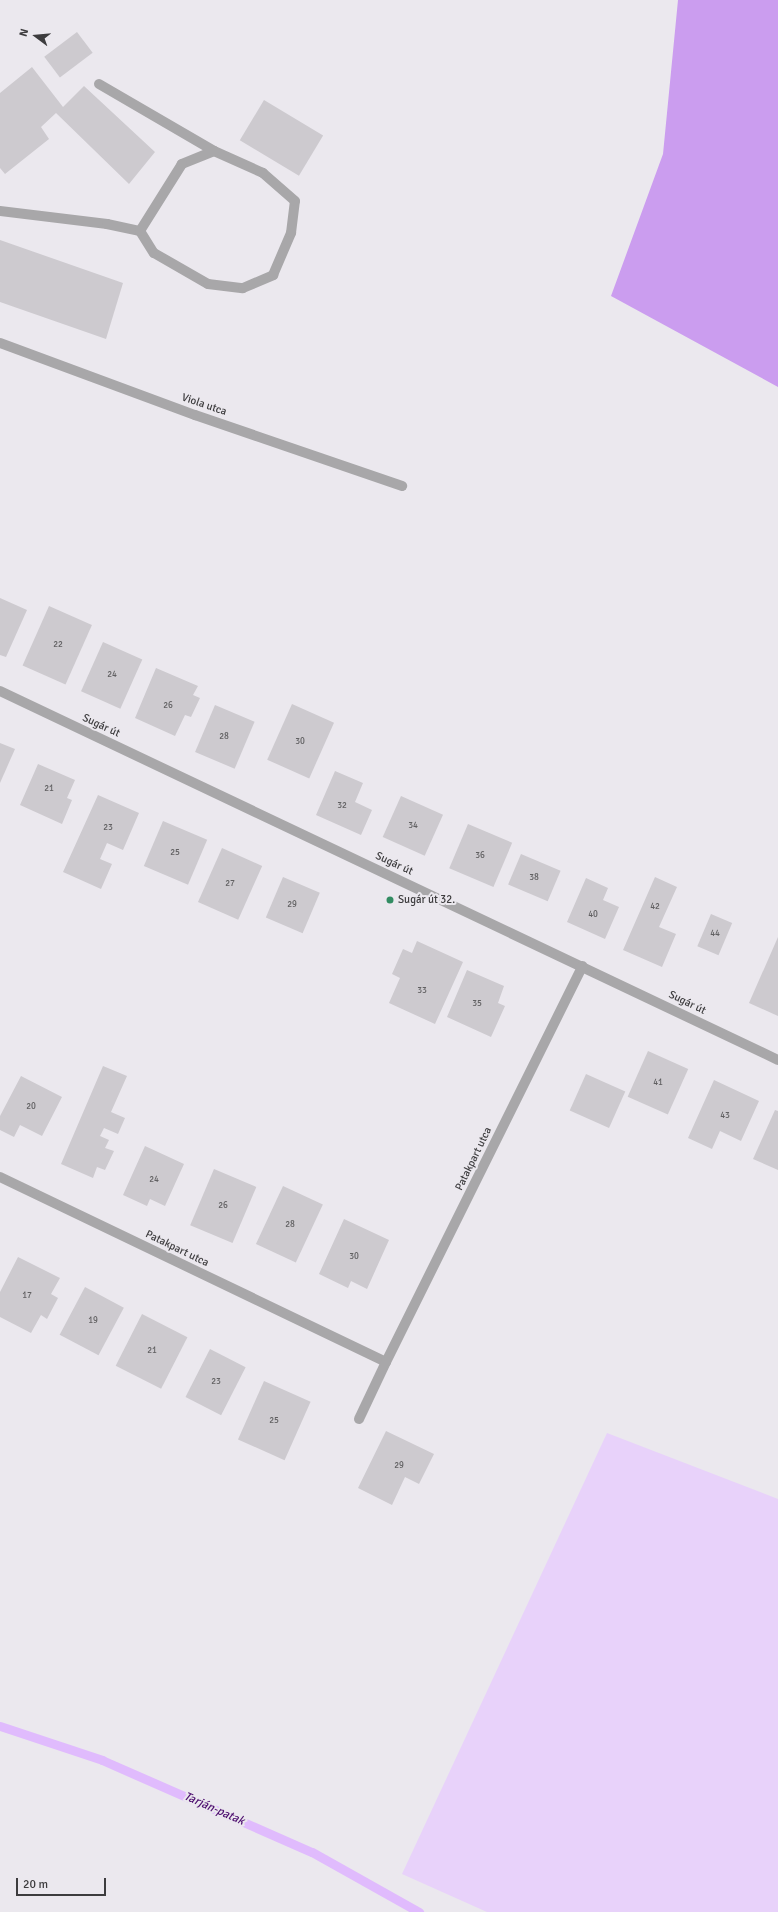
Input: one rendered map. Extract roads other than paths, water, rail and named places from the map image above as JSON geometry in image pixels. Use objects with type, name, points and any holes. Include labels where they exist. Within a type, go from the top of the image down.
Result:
[{"type":"street","points":[[0,211],[107,224],[140,231],[154,253],[208,284],[243,288],[273,275],[291,234],[295,201],[263,173],[214,151],[99,84]]},
{"type":"street","points":[[140,231],[182,164],[214,151]]},
{"type":"street","name":"Viola utca","points":[[0,343],[195,415],[402,486]]},
{"type":"street","name":"Sugár út","points":[[0,691],[583,966],[778,1060]]},
{"type":"street","name":"Patakpart utca","points":[[359,1419],[583,966]]},
{"type":"street","name":"Patakpart utca","points":[[0,1177],[386,1362]]},
{"type":"waterway","name":"Tarján-patak","points":[[0,1726],[102,1760],[312,1852],[419,1912]]},
{"type":"place","name":"Sugár út 32.","points":[[390,900]]}]
